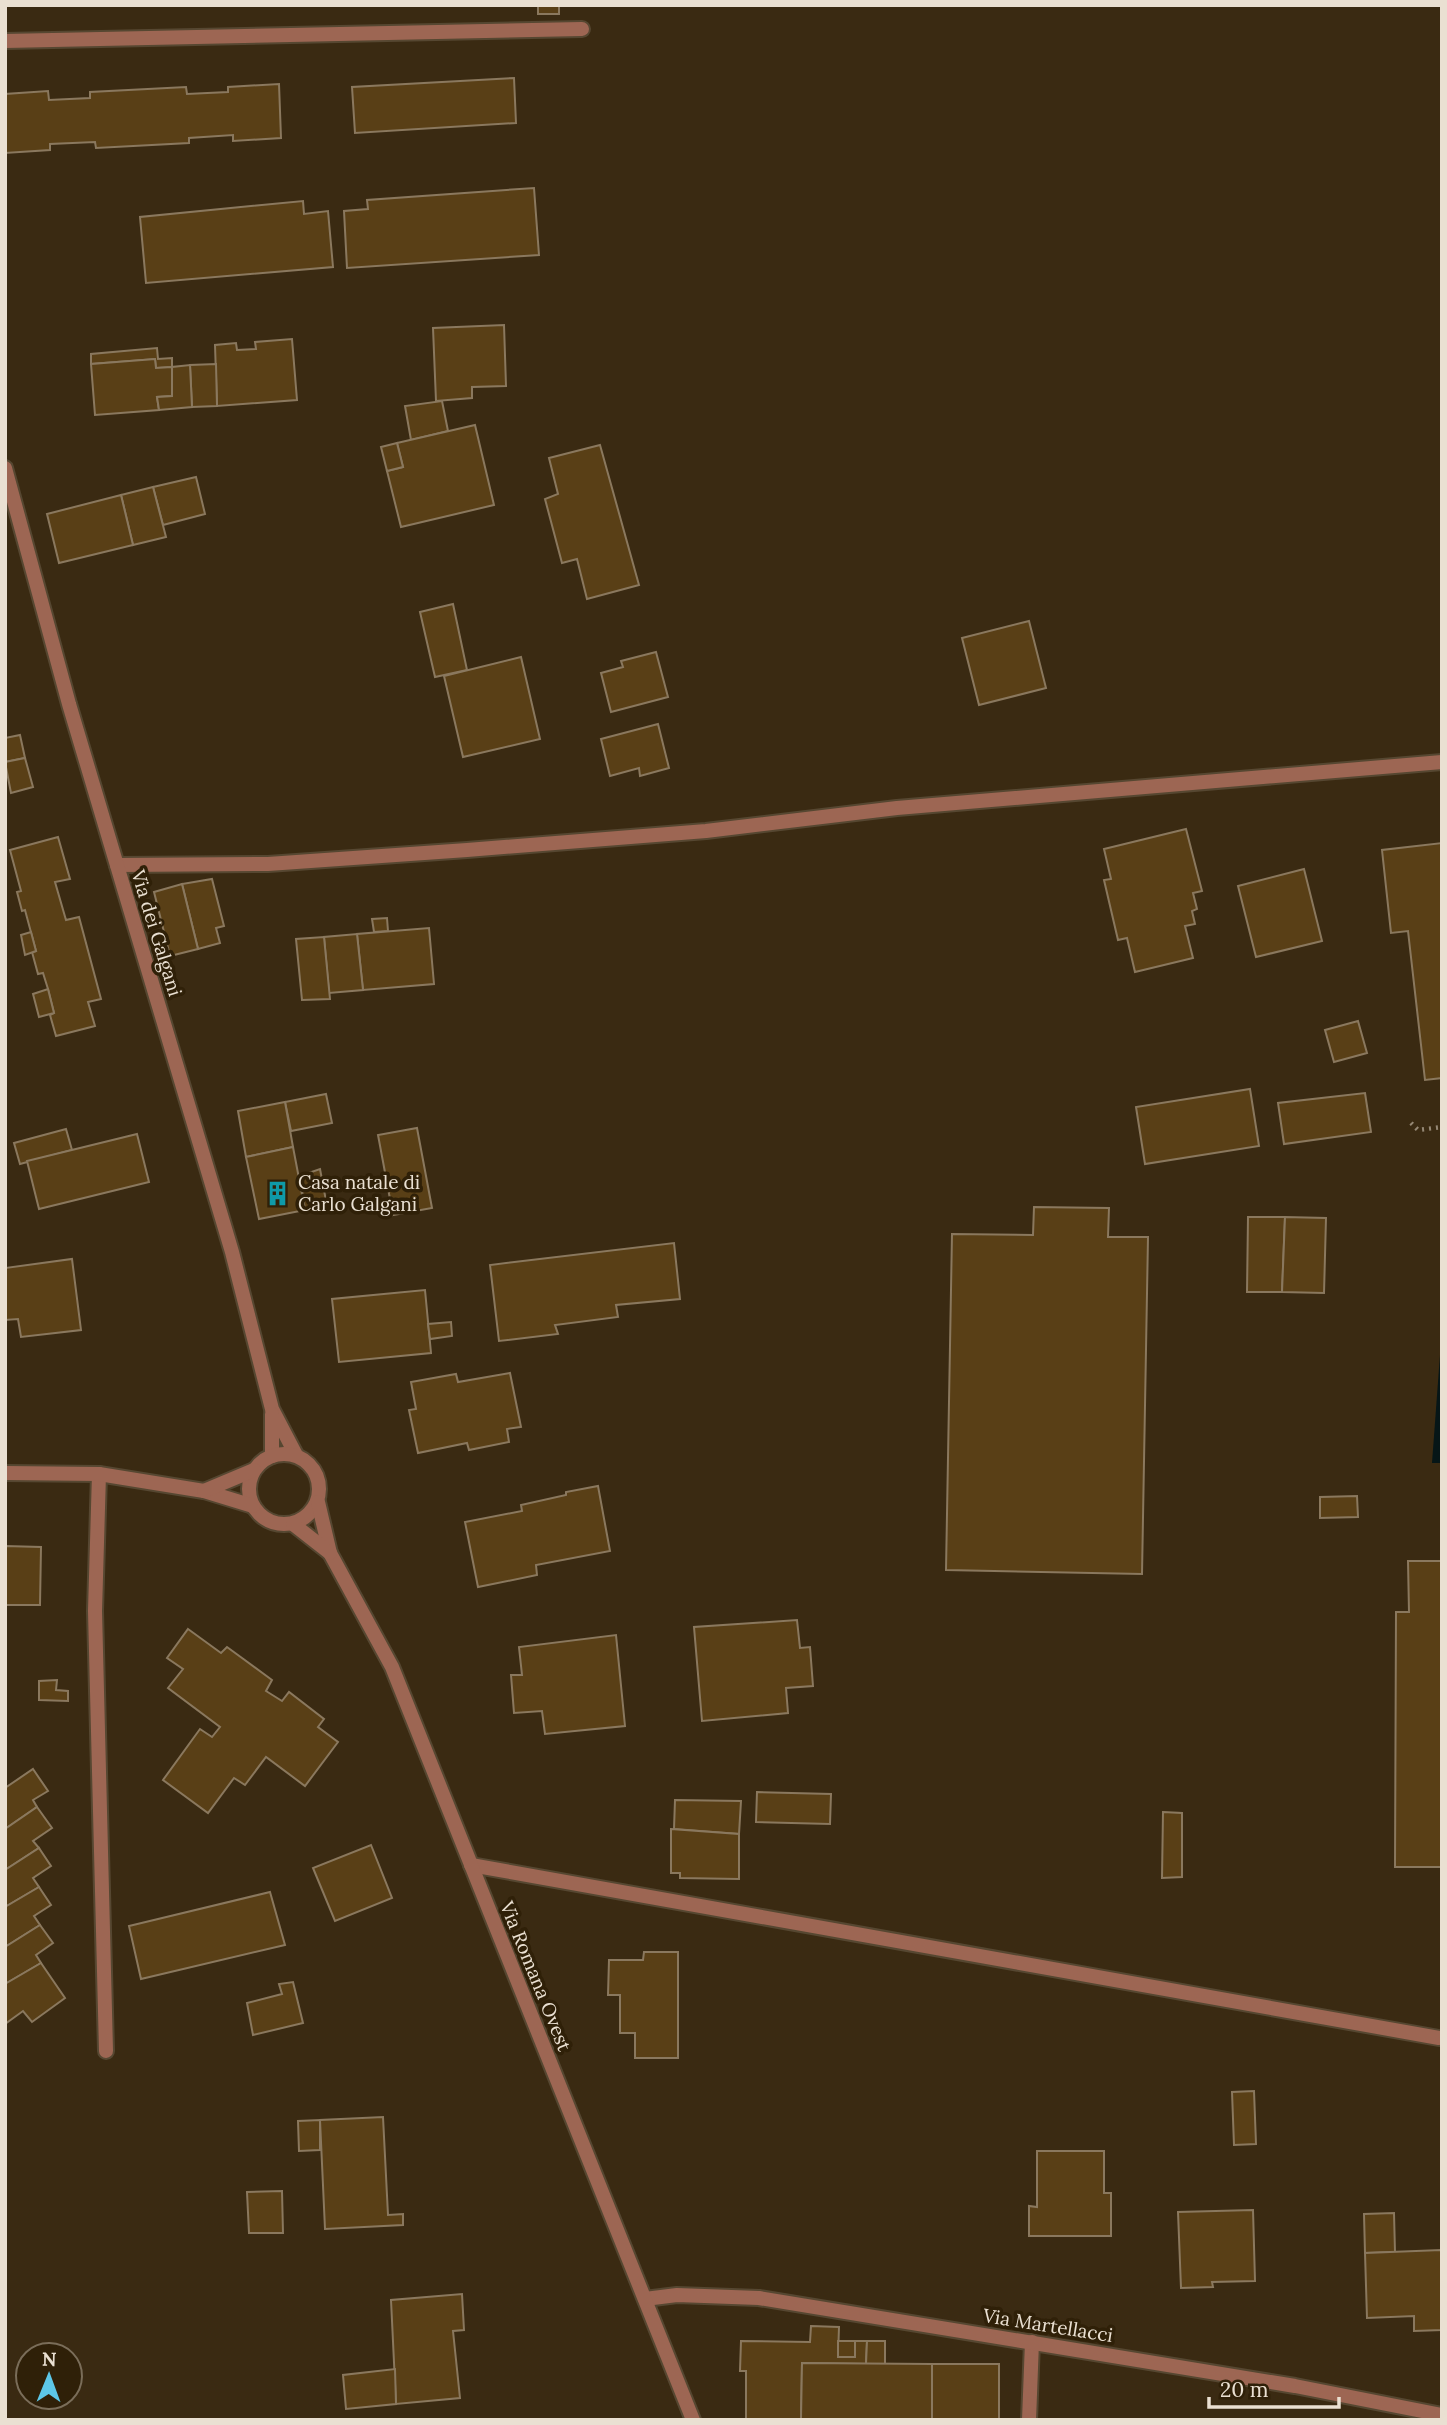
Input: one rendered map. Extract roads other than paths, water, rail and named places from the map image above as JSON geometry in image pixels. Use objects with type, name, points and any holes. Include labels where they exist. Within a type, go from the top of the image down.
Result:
[{"type":"street","points":[[5,41],[582,29]]},
{"type":"street","name":"Via dei Galgani","points":[[5,468],[69,704],[232,1252],[272,1409],[296,1455]]},
{"type":"street","points":[[117,864],[268,864],[467,850],[706,831],[897,808],[1442,762]]},
{"type":"street","name":"Via dei Galgani","points":[[272,1409],[272,1456]]},
{"type":"street","points":[[253,1506],[249,1482],[254,1470],[262,1461],[272,1456],[296,1455]]},
{"type":"street","name":"Via Romana Ovest","points":[[296,1455],[306,1461],[319,1479],[318,1502],[330,1553],[392,1667],[693,2420]]},
{"type":"street","points":[[204,1491],[254,1470]]},
{"type":"street","name":"Via Romana Ovest","points":[[5,1473],[99,1474],[204,1491],[253,1506],[270,1522],[293,1524],[330,1553]]},
{"type":"street","points":[[99,1474],[95,1611],[106,2051]]},
{"type":"street","points":[[293,1524],[304,1520],[318,1502]]},
{"type":"street","points":[[471,1865],[1439,2038]]},
{"type":"street","name":"Via Martellacci","points":[[645,2299],[677,2295],[759,2298],[1295,2386],[1442,2415]]},
{"type":"street","points":[[1028,2420],[1032,2342]]},
{"type":"place","name":"Casa natale di Carlo Galgani","points":[[278,1193]]}]
